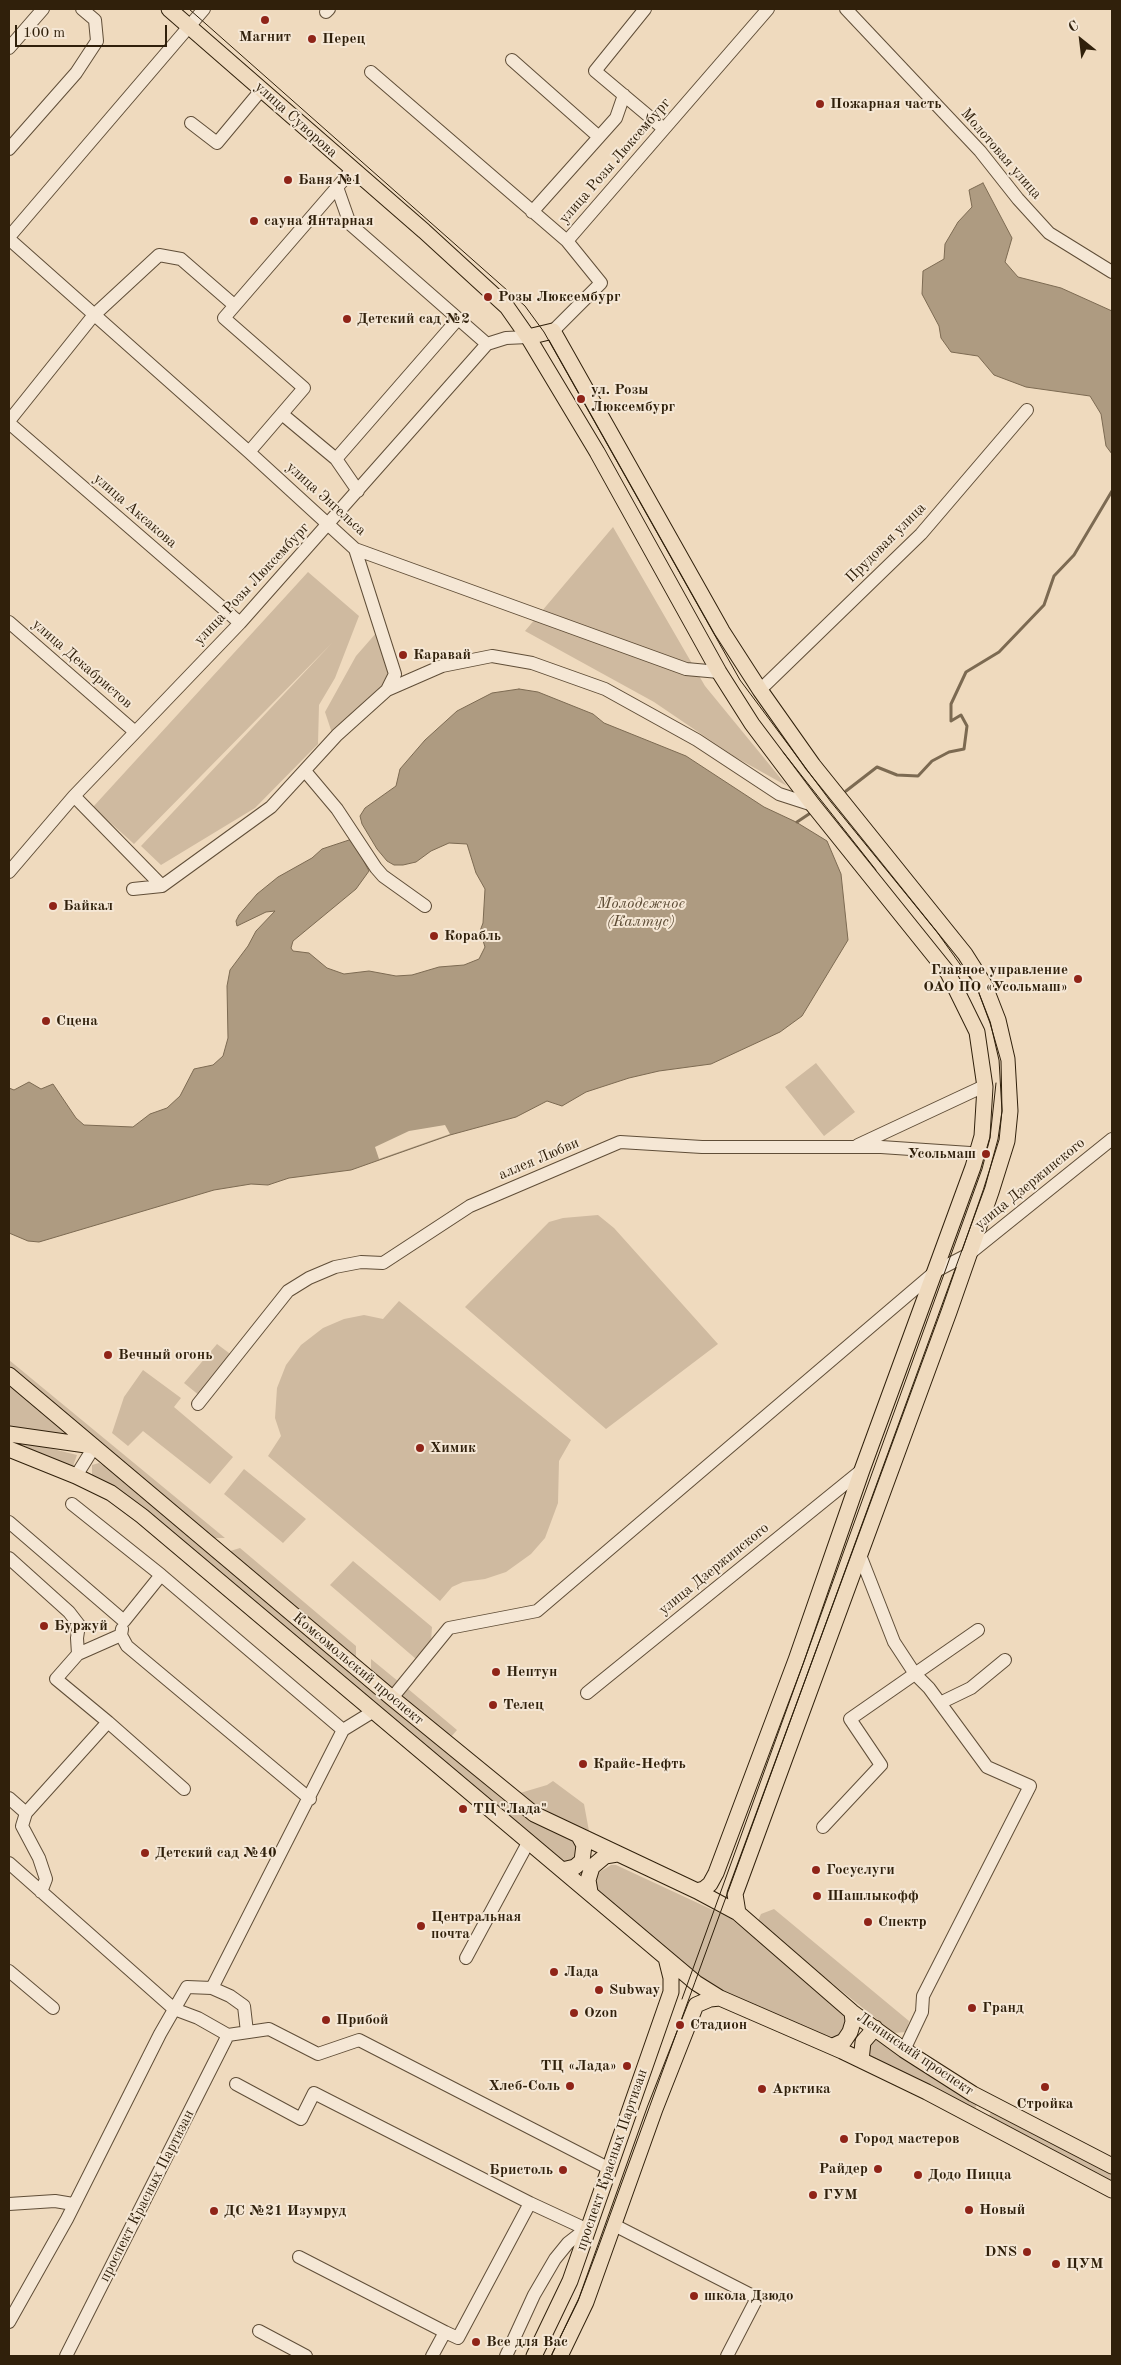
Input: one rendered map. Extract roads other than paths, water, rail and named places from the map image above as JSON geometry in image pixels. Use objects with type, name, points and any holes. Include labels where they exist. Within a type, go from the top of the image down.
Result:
[{"type":"main road","name":"улица Суворова","points":[[168,9],[424,231],[507,307],[528,337],[597,452],[719,672],[752,724],[813,805],[948,973],[977,1032],[985,1086],[982,1136],[973,1167],[862,1470],[796,1660],[716,1873],[710,1884],[704,1889],[697,1891]]},
{"type":"main road","points":[[528,337],[553,331],[718,622],[760,690],[813,766],[965,954],[984,984],[998,1020],[1010,1084],[1007,1141],[969,1254],[735,1894],[738,1913]]},
{"type":"main road","name":"Комсомольский проспект","points":[[9,1375],[392,1698],[534,1814],[697,1891],[738,1913]]},
{"type":"main road","points":[[9,1434],[94,1447]]},
{"type":"main road","name":"Комсомольский проспект","points":[[9,1449],[112,1493],[142,1516],[666,1958],[696,1983],[720,1998]]},
{"type":"main road","points":[[562,1870],[575,1867],[582,1861],[585,1850],[579,1836]]},
{"type":"main road","points":[[590,1892],[588,1880],[592,1868],[600,1859],[617,1854]]},
{"type":"main road","name":"Ленинский проспект","points":[[738,1913],[852,2012],[904,2050],[973,2094],[1112,2166]]},
{"type":"main road","name":"проспект Красных Партизан","points":[[534,2356],[560,2305],[671,1992],[671,1978],[666,1958]]},
{"type":"main road","name":"Ленинский проспект","points":[[720,1998],[862,2060],[951,2104],[1112,2190]]},
{"type":"main road","name":"проспект Красных Партизан","points":[[560,2356],[586,2302],[655,2109],[696,2005],[710,1999],[720,1998]]},
{"type":"main road","points":[[833,2046],[844,2041],[850,2032],[853,2022],[852,2012]]},
{"type":"main road","points":[[862,2060],[863,2042],[875,2028]]},
{"type":"street","points":[[9,48],[43,9]]},
{"type":"street","points":[[9,150],[76,73],[97,41],[95,20],[82,9]]},
{"type":"street","points":[[9,238],[190,28],[204,9]]},
{"type":"street","points":[[645,9],[595,70],[664,129]]},
{"type":"street","name":"улица Розы Люксембург","points":[[553,331],[601,283],[567,241],[768,9]]},
{"type":"street","name":"Молотовая улица","points":[[846,9],[980,151],[1018,199],[1049,233],[1112,272]]},
{"type":"street","points":[[512,60],[599,137]]},
{"type":"street","points":[[371,72],[567,241]]},
{"type":"street","points":[[190,122],[217,142],[262,89]]},
{"type":"street","points":[[532,212],[616,118],[624,95]]},
{"type":"street","points":[[249,452],[304,388],[224,318],[352,170]]},
{"type":"street","points":[[337,187],[350,224],[487,344],[506,338],[528,337]]},
{"type":"street","name":"улица Энгельса","points":[[9,238],[93,316],[249,452],[355,549],[686,669],[719,672]]},
{"type":"street","points":[[9,422],[93,316],[159,255],[181,259],[234,305]]},
{"type":"street","points":[[336,459],[458,318]]},
{"type":"street","name":"улица Розы Люксембург","points":[[9,872],[74,796],[134,731],[240,623],[487,344]]},
{"type":"street","name":"Прудовая улица","points":[[760,690],[921,534],[1028,410]]},
{"type":"street","points":[[282,414],[336,459],[358,491]]},
{"type":"street","name":"улица Аксакова","points":[[9,422],[240,623]]},
{"type":"street","points":[[355,549],[378,615],[394,674],[387,690]]},
{"type":"street","name":"улица Декабристов","points":[[9,622],[134,731]]},
{"type":"street","points":[[133,889],[162,886],[271,807],[364,708],[387,690],[442,666],[492,656],[532,663],[605,689],[697,740],[779,794],[813,805]]},
{"type":"street","points":[[306,771],[337,809],[383,876],[425,906]]},
{"type":"street","points":[[74,796],[162,886]]},
{"type":"street","points":[[856,1146],[980,1088]]},
{"type":"street","name":"улица Дзержинского","points":[[392,1698],[448,1628],[537,1611],[936,1271],[969,1254],[1112,1139]]},
{"type":"street","name":"аллея Любви","points":[[198,1404],[288,1291],[309,1278],[335,1267],[361,1262],[383,1263],[470,1206],[620,1142],[702,1147],[856,1146],[970,1153]]},
{"type":"street","points":[[76,1476],[94,1447]]},
{"type":"street","name":"улица Дзержинского","points":[[587,1693],[862,1470]]},
{"type":"street","points":[[72,1504],[161,1575],[343,1730]]},
{"type":"street","points":[[9,1522],[124,1621]]},
{"type":"street","points":[[860,1555],[894,1642],[915,1674],[930,1688],[987,1767],[1030,1786],[923,1996],[922,2012],[904,2050]]},
{"type":"street","points":[[9,1558],[69,1612],[79,1625],[77,1638],[78,1654]]},
{"type":"street","points":[[161,1575],[124,1621],[121,1635],[127,1646],[310,1799]]},
{"type":"street","points":[[823,1827],[881,1765],[850,1719],[978,1630]]},
{"type":"street","points":[[121,1635],[78,1654],[56,1679],[184,1789]]},
{"type":"street","points":[[940,1703],[971,1688],[1005,1660]]},
{"type":"street","points":[[212,1988],[310,1799],[343,1730],[374,1711]]},
{"type":"street","points":[[41,1892],[46,1879],[39,1858],[22,1826],[26,1813],[108,1722]]},
{"type":"street","points":[[9,1798],[26,1813]]},
{"type":"street","points":[[466,1958],[529,1841]]},
{"type":"street","points":[[9,1864],[174,2009],[198,2018],[228,2035],[269,2029],[318,2054],[359,2040],[608,2168]]},
{"type":"street","points":[[9,1971],[53,2008]]},
{"type":"street","points":[[9,2322],[67,2219],[73,2204],[187,1987],[212,1988],[230,1996],[244,2006],[247,2032]]},
{"type":"street","name":"проспект Красных Партизан","points":[[66,2356],[228,2035]]},
{"type":"street","points":[[236,2084],[301,2119],[314,2093],[586,2230],[568,2243],[555,2259],[534,2295],[506,2356]]},
{"type":"street","points":[[9,2204],[55,2201],[73,2204]]},
{"type":"street","points":[[299,2257],[458,2338],[530,2203]]},
{"type":"street","points":[[614,2225],[758,2298],[727,2356]]},
{"type":"street","points":[[258,2331],[306,2356]]},
{"type":"street","points":[[432,2356],[445,2332]]},
{"type":"water","points":[[983,183],[1012,238],[1005,262],[1018,277],[1061,288],[1112,311],[1112,454],[1106,446],[1101,414],[1090,396],[1026,387],[994,375],[978,356],[951,352],[941,338],[939,326],[922,294],[923,271],[944,259],[945,244],[958,222],[972,207],[969,190]]},
{"type":"water","name":"Молодежное (Калтус)","points":[[519,689],[538,692],[593,714],[604,723],[686,756],[764,807],[796,822],[827,841],[841,874],[848,940],[802,1016],[780,1032],[711,1064],[659,1071],[629,1078],[586,1092],[562,1106],[547,1101],[516,1117],[450,1135],[351,1170],[289,1178],[268,1185],[251,1184],[214,1190],[39,1242],[28,1241],[9,1233],[9,1088],[14,1090],[29,1082],[41,1089],[53,1084],[76,1118],[84,1125],[133,1127],[150,1114],[167,1108],[180,1096],[194,1069],[213,1065],[223,1056],[228,1038],[227,986],[230,970],[248,946],[256,931],[275,911],[266,912],[237,926],[236,921],[239,915],[257,894],[278,877],[312,858],[322,849],[352,839],[369,871],[356,889],[293,941],[291,948],[293,951],[309,953],[327,968],[344,974],[369,971],[396,976],[412,975],[439,967],[464,965],[479,959],[485,947],[480,931],[483,923],[485,889],[476,873],[467,844],[449,843],[431,851],[416,862],[394,865],[387,861],[377,849],[362,824],[360,816],[365,808],[396,786],[400,769],[425,740],[457,711],[492,693]]},
{"type":"waterway","points":[[846,791],[877,767],[897,775],[918,776],[932,761],[949,752],[964,749],[967,726],[961,715],[951,721],[951,704],[966,672],[999,652],[1044,605],[1054,576],[1074,555],[1112,491]]},
{"type":"waterway","points":[[797,822],[809,814]]},
{"type":"tram line","points":[[189,9],[525,306],[544,332],[740,680],[831,802],[937,932],[977,988],[1001,1061],[1002,1111],[998,1139],[985,1187],[598,2248],[578,2301],[551,2356]]},
{"type":"tram line","points":[[783,752],[876,870]]},
{"type":"tram line","points":[[682,1999],[982,1169],[990,1138],[996,1083]]},
{"type":"place","name":"Магнит","points":[[265,20]]},
{"type":"place","name":"Перец","points":[[312,39]]},
{"type":"place","name":"Пожарная часть","points":[[820,104]]},
{"type":"place","name":"Баня №1","points":[[288,180]]},
{"type":"place","name":"сауна Янтарная","points":[[254,221]]},
{"type":"place","name":"Розы Люксембург","points":[[488,297]]},
{"type":"place","name":"Детский сад №2","points":[[347,319]]},
{"type":"place","name":"ул. Розы Люксембург","points":[[581,399]]},
{"type":"place","name":"Каравай","points":[[403,655]]},
{"type":"place","name":"Байкал","points":[[53,906]]},
{"type":"place","name":"Корабль","points":[[434,936]]},
{"type":"place","name":"Главное управление ОАО ПО «Усольмаш»","points":[[1078,979]]},
{"type":"place","name":"Сцена","points":[[46,1021]]},
{"type":"place","name":"Усольмаш","points":[[986,1154]]},
{"type":"place","name":"Вечный огонь","points":[[108,1355]]},
{"type":"place","name":"Химик","points":[[420,1448]]},
{"type":"place","name":"Буржуй","points":[[44,1626]]},
{"type":"place","name":"Нептун","points":[[496,1672]]},
{"type":"place","name":"Телец","points":[[493,1705]]},
{"type":"place","name":"Крайс-Нефть","points":[[583,1764]]},
{"type":"place","name":"ТЦ \"Лада\"","points":[[463,1809]]},
{"type":"place","name":"Детский сад №40","points":[[145,1853]]},
{"type":"place","name":"Госуслуги","points":[[816,1870]]},
{"type":"place","name":"Шашлыкофф","points":[[817,1896]]},
{"type":"place","name":"Спектр","points":[[868,1922]]},
{"type":"place","name":"Центральная почта","points":[[421,1926]]},
{"type":"place","name":"Лада","points":[[554,1972]]},
{"type":"place","name":"Subway","points":[[599,1990]]},
{"type":"place","name":"Гранд","points":[[972,2008]]},
{"type":"place","name":"Ozon","points":[[574,2013]]},
{"type":"place","name":"Прибой","points":[[326,2020]]},
{"type":"place","name":"Стадион","points":[[680,2025]]},
{"type":"place","name":"ТЦ «Лада»","points":[[627,2066]]},
{"type":"place","name":"Хлеб-Соль","points":[[570,2086]]},
{"type":"place","name":"Стройка","points":[[1045,2087]]},
{"type":"place","name":"Арктика","points":[[762,2089]]},
{"type":"place","name":"Город мастеров","points":[[844,2139]]},
{"type":"place","name":"Райдер","points":[[878,2169]]},
{"type":"place","name":"Бристоль","points":[[563,2170]]},
{"type":"place","name":"Додо Пицца","points":[[918,2175]]},
{"type":"place","name":"ГУМ","points":[[813,2195]]},
{"type":"place","name":"Новый","points":[[969,2210]]},
{"type":"place","name":"ДС №21 Изумруд","points":[[214,2211]]},
{"type":"place","name":"DNS","points":[[1027,2252]]},
{"type":"place","name":"ЦУМ","points":[[1056,2264]]},
{"type":"place","name":"школа Дзюдо","points":[[694,2296]]},
{"type":"place","name":"Все для Вас","points":[[476,2342]]}]
